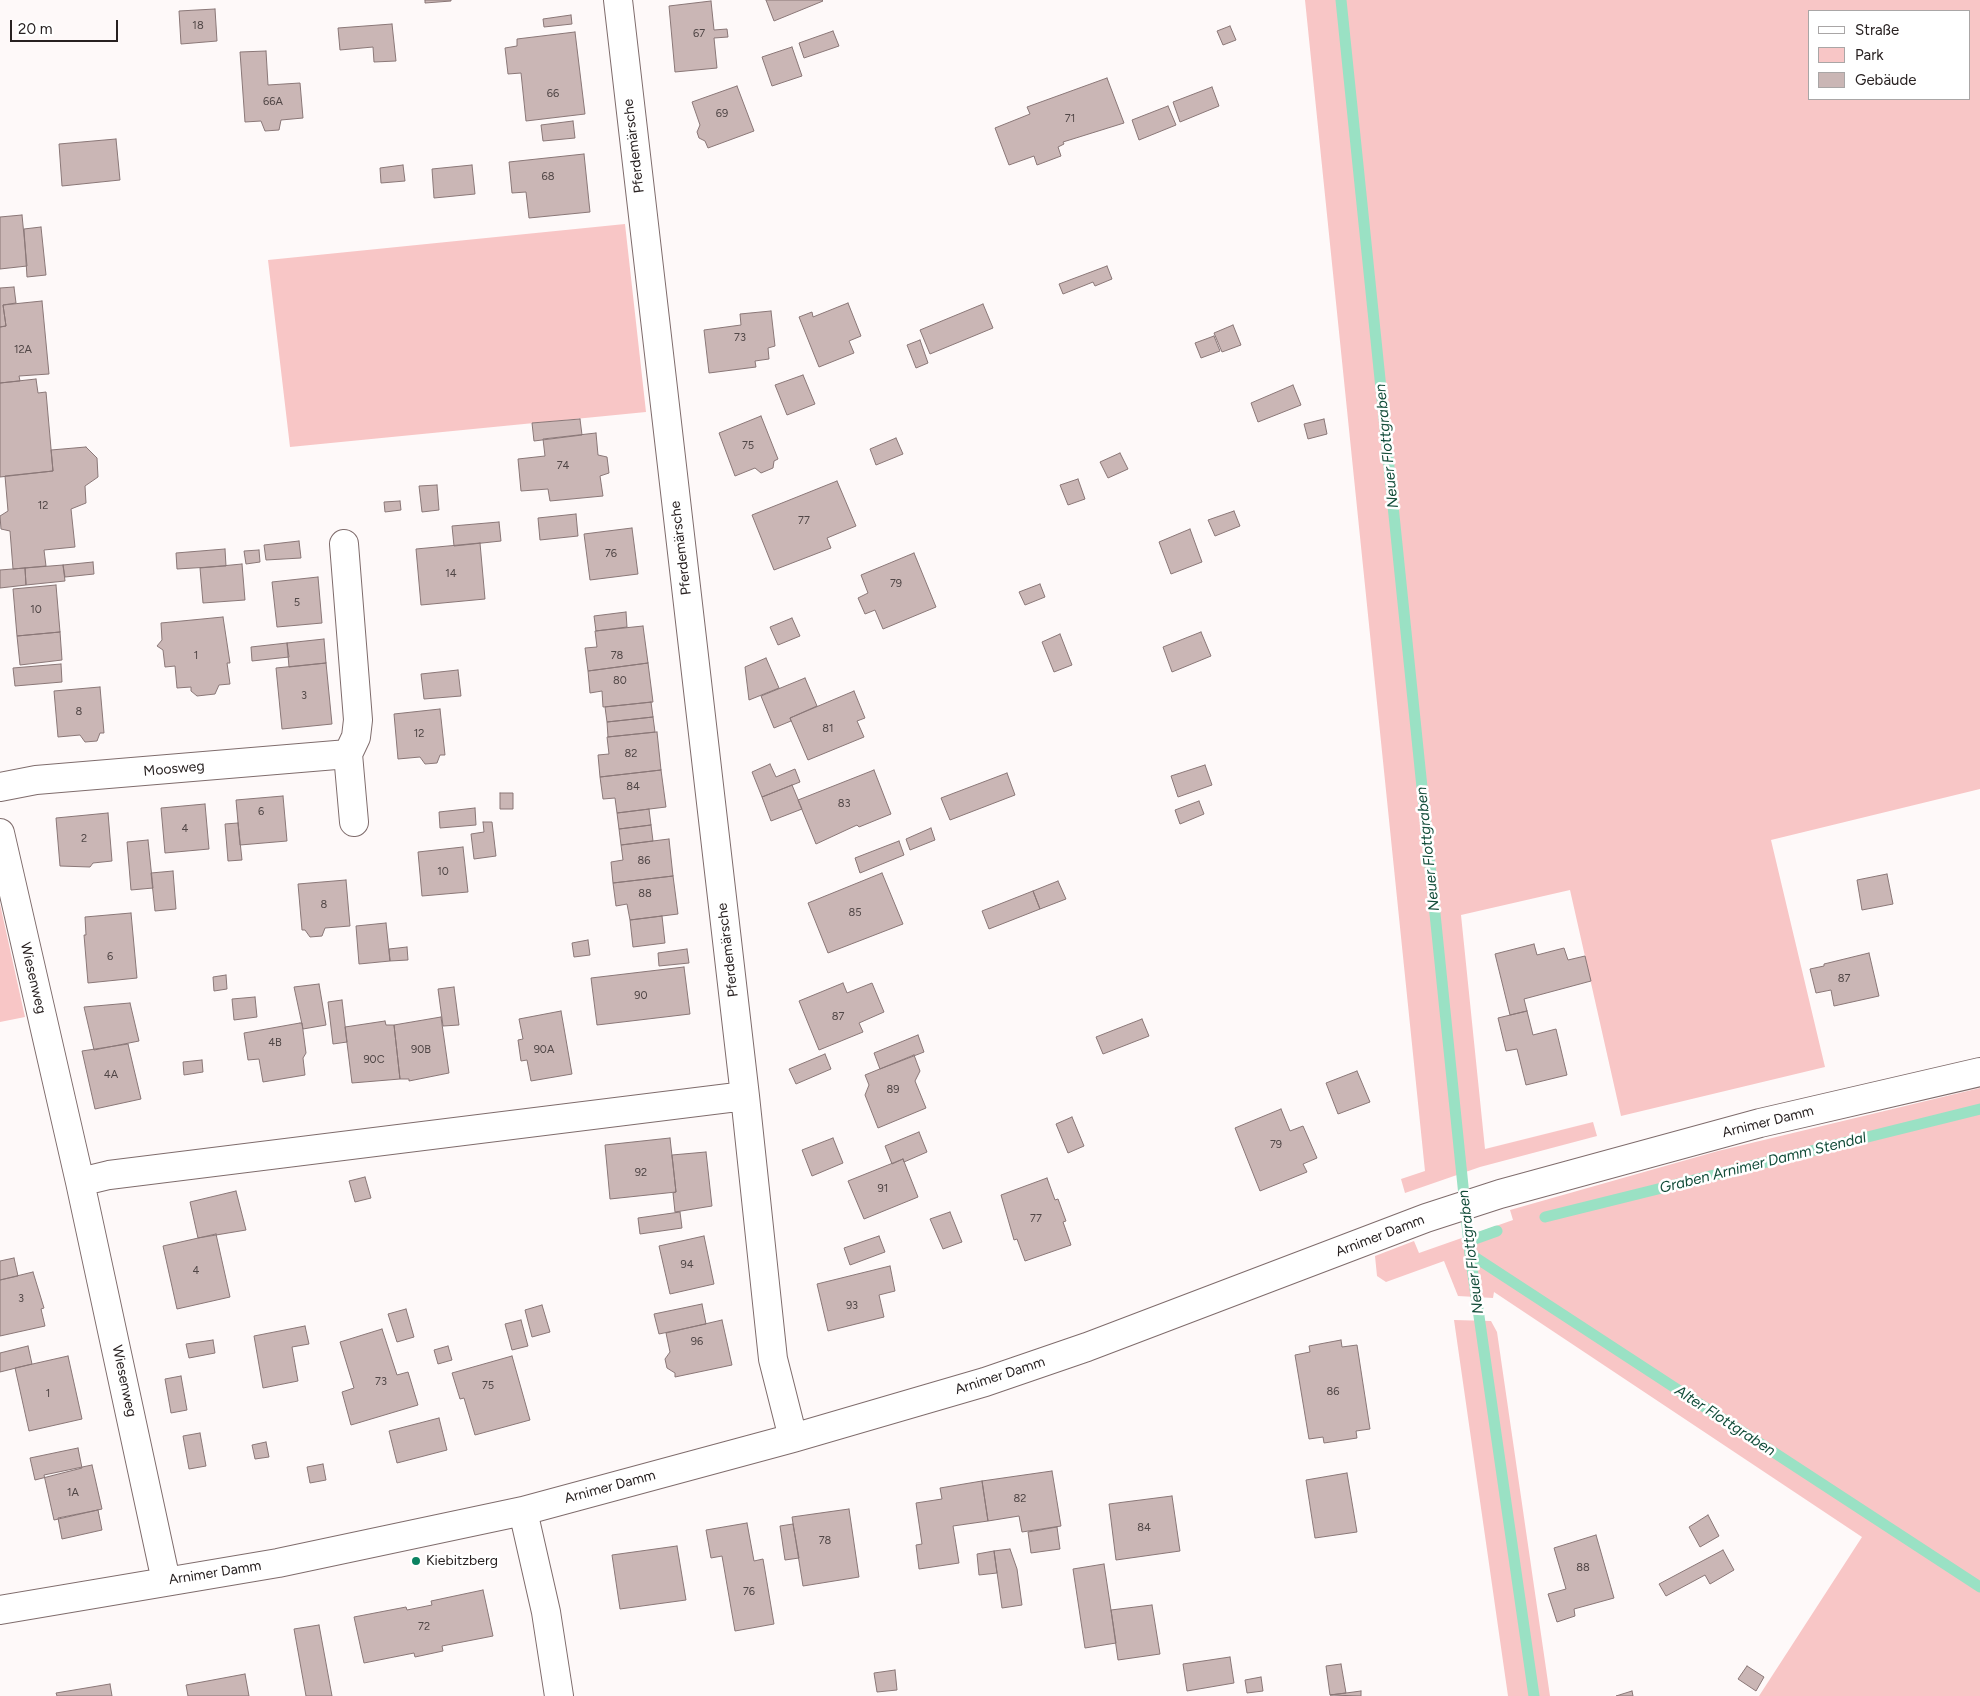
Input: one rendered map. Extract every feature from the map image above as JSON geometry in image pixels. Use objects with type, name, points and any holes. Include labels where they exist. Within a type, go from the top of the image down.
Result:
[{"type":"street","name":"Pferdemärsche","points":[[618,0],[745,1096],[773,1359],[793,1438]]},
{"type":"street","points":[[344,544],[358,720],[356,738],[348,754],[354,822]]},
{"type":"street","name":"Moosweg","points":[[0,787],[36,780],[348,754]]},
{"type":"street","name":"Wiesenweg","points":[[0,833],[80,1182],[166,1581]]},
{"type":"street","name":"Arnimer Damm","points":[[0,1610],[278,1563],[523,1511],[793,1438],[985,1382],[1041,1363],[1426,1218],[1500,1194],[1760,1123],[1980,1072]]},
{"type":"street","points":[[80,1182],[109,1175],[745,1096]]},
{"type":"street","points":[[523,1511],[546,1612],[559,1696]]},
{"type":"green space","points":[[1305,0],[1980,0],[1980,789],[1771,840],[1825,1067],[1621,1116],[1570,890],[1461,915],[1485,1149],[1593,1122],[1597,1136],[1480,1167],[1405,1193],[1401,1179],[1425,1171]]},
{"type":"green space","points":[[625,224],[646,412],[290,447],[268,260]]},
{"type":"green space","points":[[0,904],[25,1017],[0,1022]]},
{"type":"green space","points":[[1980,1088],[1980,1696],[1759,1696],[1862,1537],[1494,1292],[1493,1298],[1458,1296],[1444,1261],[1386,1282],[1377,1276],[1375,1256],[1414,1241],[1419,1253],[1513,1220],[1510,1210],[1718,1151]]},
{"type":"green space","points":[[1454,1320],[1491,1321],[1497,1332],[1550,1696],[1508,1696]]},
{"type":"building","points":[[425,0],[451,0],[451,1],[425,3]]},
{"type":"building","points":[[766,0],[822,0],[823,1],[774,21]]},
{"type":"building","points":[[711,1],[714,30],[727,29],[728,37],[714,38],[717,68],[675,72],[669,6]]},
{"type":"building","points":[[215,9],[217,41],[181,44],[179,11]]},
{"type":"building","points":[[571,15],[572,24],[544,27],[543,19]]},
{"type":"building","points":[[392,24],[396,61],[374,62],[373,47],[340,50],[338,28]]},
{"type":"building","points":[[1230,26],[1236,40],[1223,45],[1217,31]]},
{"type":"building","points":[[833,31],[839,46],[804,58],[799,43]]},
{"type":"building","points":[[575,32],[585,114],[526,121],[521,73],[508,74],[505,48],[517,46],[517,39]]},
{"type":"building","points":[[792,47],[802,76],[772,86],[762,57]]},
{"type":"building","points":[[266,51],[268,85],[300,83],[303,118],[281,120],[279,130],[265,131],[261,121],[245,122],[240,52]]},
{"type":"building","points":[[1107,78],[1124,123],[1063,142],[1064,144],[1058,147],[1061,156],[1037,165],[1034,156],[1009,165],[995,128],[1030,114],[1027,107]]},
{"type":"building","points":[[737,86],[754,131],[708,148],[705,141],[699,138],[697,132],[700,125],[692,102]]},
{"type":"building","points":[[1212,87],[1219,106],[1180,122],[1173,102]]},
{"type":"building","points":[[1168,106],[1176,125],[1139,140],[1132,120]]},
{"type":"building","points":[[573,121],[575,138],[543,141],[541,125]]},
{"type":"building","points":[[116,139],[120,180],[62,186],[59,144]]},
{"type":"building","points":[[584,154],[590,212],[529,218],[526,192],[512,193],[509,162]]},
{"type":"building","points":[[403,165],[405,181],[381,183],[380,168]]},
{"type":"building","points":[[472,165],[475,194],[434,198],[432,169]]},
{"type":"building","points":[[22,215],[27,266],[0,269],[0,217]]},
{"type":"building","points":[[41,227],[46,275],[27,277],[24,229]]},
{"type":"building","points":[[1107,266],[1112,279],[1095,286],[1093,282],[1063,294],[1059,284]]},
{"type":"building","points":[[14,287],[16,303],[3,305],[6,326],[0,327],[0,288]]},
{"type":"building","points":[[42,301],[49,374],[19,376],[20,381],[0,383],[0,327],[6,326],[3,305]]},
{"type":"building","points":[[848,303],[861,336],[849,341],[854,353],[819,367],[799,317],[812,312],[813,317]]},
{"type":"building","points":[[983,304],[993,328],[930,354],[920,330]]},
{"type":"building","points":[[771,311],[775,346],[768,348],[769,359],[755,361],[756,367],[709,373],[704,330],[741,325],[740,314]]},
{"type":"building","points":[[1233,325],[1241,345],[1222,352],[1214,333]]},
{"type":"building","points":[[1214,336],[1220,351],[1201,358],[1195,343]]},
{"type":"building","points":[[920,340],[928,363],[916,368],[907,345]]},
{"type":"building","points":[[803,375],[815,404],[787,415],[775,385]]},
{"type":"building","points":[[36,379],[38,393],[46,392],[53,471],[0,477],[0,383]]},
{"type":"building","points":[[1293,385],[1301,405],[1258,422],[1251,403]]},
{"type":"building","points":[[761,416],[778,459],[774,461],[773,468],[761,473],[755,468],[735,476],[719,433]]},
{"type":"building","points":[[580,419],[582,435],[534,441],[532,423]]},
{"type":"building","points":[[1324,419],[1327,434],[1308,439],[1304,424]]},
{"type":"building","points":[[596,433],[598,455],[607,457],[609,473],[600,476],[603,496],[550,501],[548,489],[521,491],[518,459],[545,456],[543,439]]},
{"type":"building","points":[[896,438],[903,454],[876,465],[870,449]]},
{"type":"building","points":[[86,447],[97,458],[98,477],[85,486],[86,503],[71,509],[75,547],[44,550],[46,566],[13,569],[10,531],[1,529],[0,516],[8,511],[5,476],[53,471],[51,450]]},
{"type":"building","points":[[1120,453],[1128,469],[1108,478],[1100,462]]},
{"type":"building","points":[[1078,479],[1085,499],[1068,505],[1060,485]]},
{"type":"building","points":[[837,481],[856,526],[827,538],[831,548],[774,570],[752,515]]},
{"type":"building","points":[[437,485],[439,510],[422,512],[419,486]]},
{"type":"building","points":[[400,501],[401,510],[385,512],[384,502]]},
{"type":"building","points":[[1234,511],[1240,526],[1215,536],[1208,520]]},
{"type":"building","points":[[576,514],[578,536],[540,540],[538,518]]},
{"type":"building","points":[[499,522],[501,541],[454,546],[452,526]]},
{"type":"building","points":[[632,528],[638,574],[590,580],[584,534]]},
{"type":"building","points":[[1190,529],[1202,562],[1171,574],[1159,542]]},
{"type":"building","points":[[299,541],[301,558],[266,560],[264,545]]},
{"type":"building","points":[[480,543],[485,599],[421,605],[416,549]]},
{"type":"building","points":[[225,549],[226,566],[177,569],[176,553]]},
{"type":"building","points":[[259,550],[260,562],[246,564],[244,551]]},
{"type":"building","points":[[914,553],[936,607],[883,629],[875,610],[865,614],[858,598],[868,593],[861,575]]},
{"type":"building","points":[[93,562],[94,574],[65,577],[63,565]]},
{"type":"building","points":[[242,564],[245,600],[203,603],[200,568]]},
{"type":"building","points":[[63,565],[65,581],[26,585],[25,568]]},
{"type":"building","points":[[25,568],[26,585],[0,588],[0,570]]},
{"type":"building","points":[[318,577],[322,623],[277,627],[272,582]]},
{"type":"building","points":[[1040,584],[1045,597],[1025,605],[1019,592]]},
{"type":"building","points":[[56,585],[60,632],[17,636],[13,589]]},
{"type":"building","points":[[626,612],[627,627],[596,631],[594,616]]},
{"type":"building","points":[[223,617],[230,663],[227,663],[230,684],[219,685],[215,694],[197,696],[191,691],[191,687],[177,688],[175,666],[165,667],[163,650],[157,646],[162,640],[161,623]]},
{"type":"building","points":[[792,618],[800,636],[778,645],[770,627]]},
{"type":"building","points":[[643,626],[648,663],[588,671],[585,648],[597,647],[595,631]]},
{"type":"building","points":[[60,632],[62,660],[20,665],[17,636]]},
{"type":"building","points":[[1201,632],[1211,656],[1172,672],[1163,647]]},
{"type":"building","points":[[1060,634],[1072,665],[1054,672],[1042,642]]},
{"type":"building","points":[[324,639],[326,663],[289,667],[287,643]]},
{"type":"building","points":[[287,643],[289,657],[252,661],[251,647]]},
{"type":"building","points":[[766,658],[779,688],[749,700],[745,667]]},
{"type":"building","points":[[326,663],[332,724],[282,729],[276,668]]},
{"type":"building","points":[[648,663],[653,702],[603,707],[602,691],[590,693],[588,671]]},
{"type":"building","points":[[61,664],[62,682],[15,686],[13,668]]},
{"type":"building","points":[[458,670],[461,696],[424,699],[421,674]]},
{"type":"building","points":[[805,678],[817,706],[790,718],[791,721],[774,728],[761,696]]},
{"type":"building","points":[[100,687],[104,733],[100,733],[97,741],[85,742],[80,735],[58,737],[54,691]]},
{"type":"building","points":[[854,691],[865,718],[857,721],[864,737],[808,760],[790,718]]},
{"type":"building","points":[[651,702],[653,717],[607,722],[605,707]]},
{"type":"building","points":[[440,709],[445,755],[440,755],[437,763],[425,764],[420,757],[398,759],[394,714]]},
{"type":"building","points":[[653,717],[655,732],[608,737],[607,722]]},
{"type":"building","points":[[657,732],[661,770],[600,777],[598,755],[609,754],[607,737]]},
{"type":"building","points":[[770,764],[776,777],[795,769],[800,782],[762,797],[752,772]]},
{"type":"building","points":[[1205,765],[1212,785],[1178,797],[1171,776]]},
{"type":"building","points":[[661,770],[666,807],[617,813],[615,798],[603,799],[600,777]]},
{"type":"building","points":[[874,770],[891,814],[859,827],[857,825],[816,844],[798,800]]},
{"type":"building","points":[[1007,773],[1015,795],[950,820],[941,798]]},
{"type":"building","points":[[792,785],[802,809],[771,821],[762,797]]},
{"type":"building","points":[[500,793],[513,793],[513,809],[500,809]]},
{"type":"building","points":[[283,796],[287,841],[240,845],[236,800]]},
{"type":"building","points":[[1199,801],[1204,814],[1180,824],[1175,810]]},
{"type":"building","points":[[205,804],[209,849],[165,853],[161,808]]},
{"type":"building","points":[[475,808],[476,825],[440,828],[439,812]]},
{"type":"building","points":[[649,809],[651,825],[619,829],[617,813]]},
{"type":"building","points":[[108,813],[112,861],[93,863],[90,867],[60,866],[56,818]]},
{"type":"building","points":[[483,822],[492,822],[496,856],[474,859],[471,834],[484,832]]},
{"type":"building","points":[[238,823],[242,860],[228,861],[225,824]]},
{"type":"building","points":[[651,825],[653,841],[621,845],[619,829]]},
{"type":"building","points":[[931,828],[935,840],[910,850],[906,839]]},
{"type":"building","points":[[669,839],[673,876],[613,883],[611,862],[623,860],[621,845]]},
{"type":"building","points":[[148,840],[153,888],[131,890],[127,842]]},
{"type":"building","points":[[899,841],[904,855],[860,873],[855,858]]},
{"type":"building","points":[[463,847],[468,892],[422,896],[418,852]]},
{"type":"building","points":[[173,871],[176,909],[155,911],[151,873]]},
{"type":"building","points":[[882,873],[903,924],[828,953],[808,903]]},
{"type":"building","points":[[1887,874],[1893,904],[1862,910],[1857,880]]},
{"type":"building","points":[[673,876],[678,914],[630,920],[627,904],[616,906],[613,883]]},
{"type":"building","points":[[346,880],[350,926],[325,928],[322,936],[310,937],[305,930],[302,930],[298,884]]},
{"type":"building","points":[[1058,881],[1066,899],[1040,909],[1033,891]]},
{"type":"building","points":[[1033,891],[1040,909],[989,929],[982,911]]},
{"type":"building","points":[[131,913],[137,978],[88,983],[84,935],[86,935],[85,917]]},
{"type":"building","points":[[662,916],[665,943],[633,947],[630,920]]},
{"type":"building","points":[[386,923],[390,961],[359,964],[356,926]]},
{"type":"building","points":[[588,940],[590,955],[574,957],[572,943]]},
{"type":"building","points":[[1534,944],[1537,955],[1564,948],[1568,960],[1585,956],[1591,981],[1524,999],[1527,1011],[1510,1015],[1495,954]]},
{"type":"building","points":[[407,947],[408,960],[390,961],[389,949]]},
{"type":"building","points":[[687,949],[689,963],[659,966],[658,953]]},
{"type":"building","points":[[1869,953],[1879,996],[1834,1006],[1831,990],[1816,993],[1810,969]]},
{"type":"building","points":[[684,967],[690,1014],[597,1025],[591,978]]},
{"type":"building","points":[[226,975],[227,989],[214,991],[213,977]]},
{"type":"building","points":[[843,983],[847,993],[872,983],[884,1012],[859,1023],[863,1032],[819,1050],[799,1001]]},
{"type":"building","points":[[319,984],[326,1025],[303,1029],[294,987]]},
{"type":"building","points":[[454,987],[459,1025],[443,1026],[438,989]]},
{"type":"building","points":[[255,997],[257,1017],[234,1020],[232,999]]},
{"type":"building","points":[[342,1000],[347,1042],[333,1044],[328,1002]]},
{"type":"building","points":[[130,1003],[139,1041],[94,1050],[84,1007]]},
{"type":"building","points":[[561,1011],[572,1074],[531,1081],[527,1060],[521,1061],[518,1040],[523,1039],[519,1019]]},
{"type":"building","points":[[1527,1011],[1533,1035],[1556,1029],[1567,1075],[1526,1085],[1517,1049],[1506,1051],[1498,1018]]},
{"type":"building","points":[[441,1017],[449,1073],[409,1081],[409,1079],[400,1079],[394,1025]]},
{"type":"building","points":[[1142,1019],[1149,1036],[1103,1054],[1096,1037]]},
{"type":"building","points":[[385,1021],[386,1025],[394,1025],[400,1079],[352,1083],[345,1027]]},
{"type":"building","points":[[302,1023],[306,1053],[303,1058],[305,1075],[263,1082],[259,1059],[248,1060],[244,1033]]},
{"type":"building","points":[[918,1035],[924,1052],[880,1069],[874,1053]]},
{"type":"building","points":[[128,1044],[141,1099],[95,1109],[82,1051]]},
{"type":"building","points":[[825,1054],[831,1069],[796,1084],[789,1069]]},
{"type":"building","points":[[914,1055],[920,1071],[915,1081],[926,1108],[878,1128],[865,1095],[869,1085],[865,1075]]},
{"type":"building","points":[[202,1060],[203,1072],[184,1075],[183,1062]]},
{"type":"building","points":[[1357,1071],[1370,1102],[1338,1114],[1326,1083]]},
{"type":"building","points":[[1281,1109],[1290,1131],[1303,1126],[1317,1158],[1303,1164],[1307,1172],[1260,1191],[1235,1128]]},
{"type":"building","points":[[1072,1117],[1084,1146],[1068,1153],[1056,1124]]},
{"type":"building","points":[[919,1132],[927,1152],[904,1162],[903,1159],[892,1164],[885,1146]]},
{"type":"building","points":[[670,1138],[676,1192],[610,1199],[605,1145]]},
{"type":"building","points":[[833,1138],[843,1163],[812,1176],[802,1150]]},
{"type":"building","points":[[706,1152],[712,1206],[675,1212],[673,1193],[676,1192],[672,1155]]},
{"type":"building","points":[[903,1159],[918,1197],[864,1219],[848,1181]]},
{"type":"building","points":[[365,1177],[371,1198],[355,1202],[349,1181]]},
{"type":"building","points":[[1047,1178],[1055,1200],[1058,1199],[1066,1221],[1063,1222],[1071,1245],[1025,1261],[1017,1239],[1014,1240],[1001,1195]]},
{"type":"building","points":[[236,1191],[246,1230],[198,1238],[190,1202]]},
{"type":"building","points":[[680,1212],[682,1228],[640,1234],[638,1218]]},
{"type":"building","points":[[950,1212],[962,1242],[943,1249],[930,1219]]},
{"type":"building","points":[[216,1234],[230,1297],[177,1309],[163,1246]]},
{"type":"building","points":[[704,1236],[714,1284],[670,1294],[659,1246]]},
{"type":"building","points":[[879,1236],[885,1252],[850,1265],[844,1248]]},
{"type":"building","points":[[14,1258],[18,1276],[0,1280],[0,1261]]},
{"type":"building","points":[[890,1266],[895,1291],[879,1295],[884,1317],[828,1331],[817,1284]]},
{"type":"building","points":[[33,1272],[44,1308],[41,1309],[45,1326],[0,1336],[0,1280]]},
{"type":"building","points":[[702,1304],[706,1324],[659,1334],[654,1314]]},
{"type":"building","points":[[542,1305],[550,1332],[532,1337],[525,1310]]},
{"type":"building","points":[[406,1309],[414,1337],[397,1342],[388,1314]]},
{"type":"building","points":[[521,1320],[528,1346],[512,1350],[505,1324]]},
{"type":"building","points":[[722,1320],[732,1365],[675,1377],[675,1373],[667,1368],[665,1359],[670,1352],[666,1333]]},
{"type":"building","points":[[305,1326],[309,1344],[292,1347],[298,1381],[263,1388],[254,1336]]},
{"type":"building","points":[[382,1329],[397,1375],[408,1372],[418,1405],[351,1425],[342,1392],[354,1388],[340,1342]]},
{"type":"building","points":[[213,1340],[215,1353],[189,1358],[186,1344]]},
{"type":"building","points":[[1341,1340],[1342,1347],[1357,1345],[1370,1429],[1356,1431],[1357,1438],[1324,1443],[1323,1437],[1309,1439],[1295,1355],[1310,1352],[1309,1346]]},
{"type":"building","points":[[28,1346],[32,1364],[0,1372],[0,1353]]},
{"type":"building","points":[[448,1346],[452,1360],[438,1364],[434,1350]]},
{"type":"building","points":[[68,1356],[82,1419],[29,1431],[15,1368]]},
{"type":"building","points":[[512,1356],[530,1420],[475,1435],[464,1398],[460,1399],[452,1373]]},
{"type":"building","points":[[181,1376],[187,1410],[171,1413],[165,1379]]},
{"type":"building","points":[[439,1418],[447,1450],[397,1463],[389,1431]]},
{"type":"building","points":[[200,1433],[206,1466],[189,1469],[183,1436]]},
{"type":"building","points":[[266,1442],[269,1457],[255,1459],[252,1445]]},
{"type":"building","points":[[78,1448],[82,1468],[35,1480],[30,1458]]},
{"type":"building","points":[[323,1464],[326,1480],[310,1483],[307,1467]]},
{"type":"building","points":[[92,1465],[102,1509],[54,1520],[44,1475]]},
{"type":"building","points":[[1052,1471],[1061,1526],[1022,1532],[1019,1516],[988,1521],[982,1481]]},
{"type":"building","points":[[1347,1473],[1357,1532],[1315,1538],[1306,1480]]},
{"type":"building","points":[[982,1481],[988,1521],[953,1526],[959,1563],[919,1569],[916,1545],[922,1544],[916,1503],[942,1499],[940,1488]]},
{"type":"building","points":[[1172,1496],[1180,1551],[1116,1560],[1109,1504]]},
{"type":"building","points":[[849,1509],[859,1577],[803,1586],[792,1517]]},
{"type":"building","points":[[98,1510],[102,1530],[62,1539],[58,1518]]},
{"type":"building","points":[[1708,1515],[1719,1536],[1700,1547],[1689,1527]]},
{"type":"building","points":[[747,1523],[754,1561],[763,1559],[774,1624],[735,1631],[722,1556],[711,1558],[706,1530]]},
{"type":"building","points":[[793,1524],[799,1558],[785,1560],[780,1526]]},
{"type":"building","points":[[1057,1527],[1060,1549],[1031,1553],[1028,1532]]},
{"type":"building","points":[[1596,1535],[1614,1598],[1574,1609],[1575,1616],[1557,1622],[1548,1594],[1566,1589],[1554,1548]]},
{"type":"building","points":[[677,1546],[686,1600],[620,1609],[612,1555]]},
{"type":"building","points":[[1010,1549],[1017,1569],[1022,1605],[1002,1608],[994,1551]]},
{"type":"building","points":[[1723,1550],[1734,1570],[1710,1584],[1705,1575],[1666,1596],[1659,1584]]},
{"type":"building","points":[[994,1551],[997,1573],[979,1575],[977,1554]]},
{"type":"building","points":[[1104,1564],[1116,1643],[1085,1648],[1073,1569]]},
{"type":"building","points":[[483,1590],[493,1636],[442,1646],[443,1651],[415,1657],[414,1653],[364,1663],[354,1617],[406,1607],[407,1610],[432,1605],[431,1601]]},
{"type":"building","points":[[1152,1605],[1160,1654],[1118,1660],[1111,1610]]},
{"type":"building","points":[[319,1625],[332,1696],[306,1696],[294,1629]]},
{"type":"building","points":[[1230,1657],[1234,1683],[1187,1691],[1183,1664]]},
{"type":"building","points":[[1341,1664],[1346,1693],[1330,1695],[1326,1666]]},
{"type":"building","points":[[1747,1666],[1764,1677],[1756,1691],[1738,1679]]},
{"type":"building","points":[[895,1670],[897,1690],[877,1692],[874,1673]]},
{"type":"building","points":[[245,1674],[249,1696],[188,1696],[186,1685]]},
{"type":"building","points":[[1261,1677],[1263,1691],[1247,1693],[1245,1680]]},
{"type":"building","points":[[110,1684],[112,1696],[57,1696],[56,1693]]},
{"type":"building","points":[[1361,1691],[1361,1696],[1330,1695],[1346,1693]]},
{"type":"building","points":[[1632,1691],[1633,1696],[1616,1696]]},
{"type":"waterway","name":"Neuer Flottgraben","points":[[1341,0],[1470,1254],[1534,1696]]},
{"type":"waterway","name":"Graben Arnimer Damm Stendal","points":[[1545,1217],[1980,1109]]},
{"type":"waterway","name":"Graben Arnimer Damm Stendal","points":[[1469,1241],[1497,1231]]},
{"type":"waterway","name":"Alter Flottgraben","points":[[1470,1254],[1980,1587]]},
{"type":"place","name":"Kiebitzberg","points":[[416,1561]]}]
